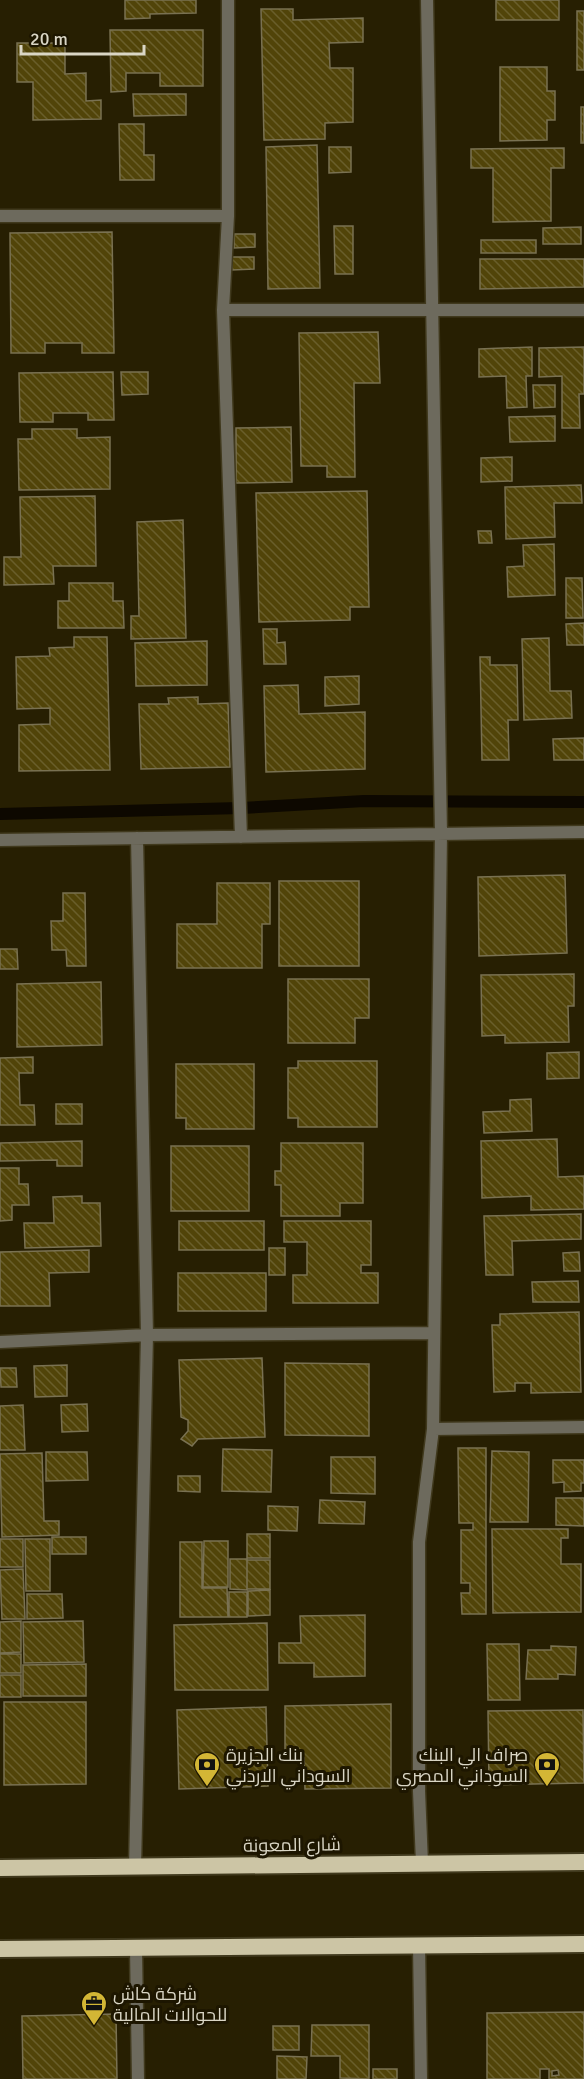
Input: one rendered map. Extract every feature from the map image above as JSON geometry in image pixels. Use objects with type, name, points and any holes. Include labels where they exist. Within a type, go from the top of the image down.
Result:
[{"type":"highway","name":"شارع المعونة","points":[[0,1868],[584,1862]]},
{"type":"highway","points":[[0,1949],[584,1944]]},
{"type":"street","points":[[228,0],[228,216],[223,310],[241,837]]},
{"type":"street","points":[[422,1863],[419,1791],[419,1542],[433,1429],[441,834],[428,0]]},
{"type":"street","points":[[0,216],[228,216]]},
{"type":"street","points":[[223,310],[584,310]]},
{"type":"street","points":[[0,840],[584,832]]},
{"type":"street","points":[[135,1867],[147,1335],[137,838]]},
{"type":"street","points":[[0,1342],[147,1335],[434,1333]]},
{"type":"street","points":[[433,1429],[584,1427]]},
{"type":"street","points":[[419,1945],[421,2079]]},
{"type":"street","points":[[136,1948],[138,2079]]},
{"type":"building","points":[[125,0],[196,0],[196,13],[150,14],[150,18],[125,19]]},
{"type":"building","points":[[496,0],[559,0],[559,20],[496,20]]},
{"type":"building","points":[[261,9],[293,9],[293,20],[363,18],[363,42],[329,43],[330,68],[353,68],[353,122],[325,123],[325,139],[264,140]]},
{"type":"building","points":[[577,11],[584,11],[584,70],[577,70]]},
{"type":"building","points":[[110,30],[203,30],[203,86],[160,86],[160,73],[126,73],[126,91],[111,92]]},
{"type":"building","points":[[17,43],[65,43],[65,74],[86,73],[86,101],[101,100],[101,119],[33,120],[33,82],[17,82]]},
{"type":"building","points":[[500,67],[547,67],[547,91],[555,91],[555,120],[547,120],[547,140],[500,141]]},
{"type":"building","points":[[133,94],[186,94],[186,115],[134,116]]},
{"type":"building","points":[[581,107],[584,107],[584,143],[581,143]]},
{"type":"building","points":[[119,124],[144,124],[144,155],[154,155],[154,180],[120,180]]},
{"type":"building","points":[[317,145],[320,288],[268,289],[266,147]]},
{"type":"building","points":[[329,147],[351,147],[351,172],[329,173]]},
{"type":"building","points":[[564,148],[564,168],[551,168],[551,221],[493,222],[493,168],[471,168],[471,149]]},
{"type":"building","points":[[334,226],[353,226],[353,274],[335,274]]},
{"type":"building","points":[[581,227],[581,244],[543,244],[543,228]]},
{"type":"building","points":[[112,232],[114,353],[82,353],[82,343],[45,343],[45,353],[11,353],[10,233]]},
{"type":"building","points":[[234,234],[255,234],[255,247],[234,248]]},
{"type":"building","points":[[481,240],[536,240],[536,253],[481,253]]},
{"type":"building","points":[[232,257],[254,257],[254,269],[232,270]]},
{"type":"building","points":[[480,259],[584,259],[584,287],[480,289]]},
{"type":"building","points":[[378,332],[380,383],[354,383],[355,477],[327,477],[327,466],[301,466],[299,333]]},
{"type":"building","points":[[532,347],[532,376],[526,376],[527,407],[507,408],[506,376],[479,377],[479,349]]},
{"type":"building","points":[[584,347],[584,394],[579,394],[580,428],[562,428],[562,376],[539,377],[539,348]]},
{"type":"building","points":[[113,372],[114,420],[88,420],[88,413],[53,413],[53,422],[20,422],[19,373]]},
{"type":"building","points":[[121,372],[148,372],[148,394],[122,395]]},
{"type":"building","points":[[533,385],[555,385],[555,407],[534,408]]},
{"type":"building","points":[[555,416],[555,441],[510,442],[509,417]]},
{"type":"building","points":[[291,427],[292,482],[236,483],[236,428]]},
{"type":"building","points":[[32,429],[77,429],[77,438],[110,437],[110,489],[19,490],[18,439],[32,439]]},
{"type":"building","points":[[512,457],[512,481],[481,482],[481,458]]},
{"type":"building","points":[[581,485],[582,503],[554,503],[555,537],[506,539],[505,487]]},
{"type":"building","points":[[367,491],[369,607],[350,607],[350,620],[259,622],[256,493]]},
{"type":"building","points":[[95,496],[96,566],[53,566],[54,584],[4,585],[4,557],[21,557],[20,497]]},
{"type":"building","points":[[183,520],[186,638],[131,639],[131,616],[139,616],[137,522]]},
{"type":"building","points":[[478,531],[491,531],[492,543],[479,543]]},
{"type":"building","points":[[554,544],[555,595],[508,597],[507,567],[524,566],[523,545]]},
{"type":"building","points":[[566,578],[582,578],[583,618],[566,618]]},
{"type":"building","points":[[69,583],[113,583],[113,601],[123,601],[124,628],[58,628],[58,601],[69,601]]},
{"type":"building","points":[[584,623],[584,645],[567,645],[566,624]]},
{"type":"building","points":[[263,629],[277,629],[277,643],[285,642],[286,664],[264,664]]},
{"type":"building","points":[[74,637],[107,637],[110,770],[19,771],[19,725],[50,724],[50,708],[17,709],[16,657],[50,656],[49,648],[74,647]]},
{"type":"building","points":[[549,638],[550,691],[571,691],[572,718],[524,720],[522,639]]},
{"type":"building","points":[[207,641],[207,685],[136,686],[135,643]]},
{"type":"building","points":[[480,657],[490,657],[490,665],[517,665],[518,720],[508,720],[509,760],[482,760]]},
{"type":"building","points":[[359,676],[359,704],[325,706],[325,677]]},
{"type":"building","points":[[298,685],[299,714],[365,712],[365,769],[266,772],[264,686]]},
{"type":"building","points":[[198,697],[198,704],[228,703],[230,767],[141,769],[139,704],[169,704],[168,698]]},
{"type":"building","points":[[584,738],[584,760],[554,760],[553,739]]},
{"type":"building","points":[[565,875],[567,953],[479,956],[478,877]]},
{"type":"building","points":[[279,881],[359,881],[359,966],[279,966]]},
{"type":"building","points":[[217,883],[270,883],[270,924],[262,924],[262,968],[177,968],[177,924],[217,924]]},
{"type":"building","points":[[63,893],[85,893],[86,966],[67,966],[66,950],[52,950],[51,921],[63,921]]},
{"type":"building","points":[[0,949],[17,949],[18,969],[0,969]]},
{"type":"building","points":[[574,974],[574,1006],[568,1006],[569,1042],[505,1043],[505,1035],[482,1036],[481,975]]},
{"type":"building","points":[[288,979],[369,979],[369,1018],[355,1018],[355,1043],[288,1043]]},
{"type":"building","points":[[101,982],[102,1045],[17,1047],[17,984]]},
{"type":"building","points":[[579,1052],[579,1078],[547,1079],[547,1053]]},
{"type":"building","points":[[33,1057],[33,1073],[19,1073],[20,1105],[34,1105],[35,1125],[0,1125],[0,1058]]},
{"type":"building","points":[[298,1061],[377,1061],[377,1127],[298,1127],[298,1118],[288,1118],[288,1068],[298,1068]]},
{"type":"building","points":[[176,1064],[254,1064],[254,1129],[186,1129],[186,1118],[176,1118]]},
{"type":"building","points":[[531,1099],[532,1131],[484,1133],[483,1112],[510,1111],[510,1100]]},
{"type":"building","points":[[56,1104],[82,1104],[82,1124],[56,1124]]},
{"type":"building","points":[[557,1139],[558,1177],[584,1176],[584,1209],[531,1210],[531,1196],[482,1198],[481,1141]]},
{"type":"building","points":[[82,1141],[82,1166],[57,1166],[57,1160],[0,1161],[0,1143]]},
{"type":"building","points":[[281,1143],[363,1143],[363,1203],[340,1203],[340,1216],[281,1216],[281,1185],[275,1185],[275,1171],[281,1171]]},
{"type":"building","points":[[171,1146],[249,1146],[249,1211],[171,1211]]},
{"type":"building","points":[[0,1168],[19,1168],[19,1184],[28,1184],[29,1205],[12,1205],[12,1220],[0,1221]]},
{"type":"building","points":[[82,1196],[82,1203],[100,1203],[101,1246],[25,1248],[24,1223],[54,1223],[53,1197]]},
{"type":"building","points":[[581,1214],[581,1239],[512,1241],[513,1275],[486,1275],[484,1216]]},
{"type":"building","points":[[179,1221],[264,1221],[264,1250],[179,1250]]},
{"type":"building","points":[[284,1221],[371,1221],[371,1265],[361,1265],[361,1273],[378,1273],[378,1303],[293,1303],[293,1275],[307,1275],[307,1242],[284,1242]]},
{"type":"building","points":[[269,1248],[285,1248],[285,1275],[269,1275]]},
{"type":"building","points":[[89,1250],[89,1272],[49,1273],[50,1306],[0,1306],[0,1252]]},
{"type":"building","points":[[579,1252],[580,1271],[564,1271],[563,1253]]},
{"type":"building","points":[[178,1273],[266,1273],[266,1311],[178,1311]]},
{"type":"building","points":[[578,1281],[579,1302],[533,1302],[532,1282]]},
{"type":"building","points":[[579,1312],[581,1392],[531,1393],[531,1383],[515,1383],[515,1391],[494,1392],[492,1325],[500,1325],[500,1314]]},
{"type":"building","points":[[262,1358],[265,1437],[198,1439],[192,1446],[181,1439],[188,1431],[188,1420],[181,1417],[179,1360]]},
{"type":"building","points":[[285,1363],[369,1364],[369,1436],[285,1435]]},
{"type":"building","points":[[67,1365],[67,1396],[35,1397],[34,1366]]},
{"type":"building","points":[[0,1368],[16,1368],[17,1387],[1,1387]]},
{"type":"building","points":[[87,1404],[88,1431],[62,1432],[61,1405]]},
{"type":"building","points":[[23,1405],[25,1450],[0,1450],[0,1406]]},
{"type":"building","points":[[458,1448],[486,1448],[486,1614],[462,1614],[461,1593],[470,1593],[470,1583],[461,1583],[461,1530],[473,1530],[473,1523],[459,1523]]},
{"type":"building","points":[[223,1449],[272,1450],[271,1492],[222,1491]]},
{"type":"building","points":[[492,1451],[529,1452],[528,1522],[490,1522]]},
{"type":"building","points":[[46,1452],[87,1452],[88,1480],[46,1481]]},
{"type":"building","points":[[42,1453],[44,1521],[59,1521],[59,1535],[2,1537],[0,1454]]},
{"type":"building","points":[[331,1457],[375,1457],[375,1494],[331,1493]]},
{"type":"building","points":[[553,1460],[584,1460],[584,1483],[581,1483],[581,1491],[564,1492],[564,1482],[553,1483]]},
{"type":"building","points":[[178,1476],[200,1476],[200,1492],[178,1491]]},
{"type":"building","points":[[556,1498],[584,1498],[584,1526],[556,1525]]},
{"type":"building","points":[[320,1500],[365,1502],[364,1524],[319,1523]]},
{"type":"building","points":[[268,1506],[298,1507],[297,1531],[268,1530]]},
{"type":"building","points":[[492,1529],[568,1529],[568,1538],[561,1538],[561,1564],[581,1564],[581,1612],[493,1613]]},
{"type":"building","points":[[247,1534],[270,1534],[270,1558],[247,1558]]},
{"type":"building","points":[[52,1537],[86,1537],[86,1554],[52,1554]]},
{"type":"building","points":[[0,1539],[23,1539],[23,1567],[0,1567]]},
{"type":"building","points":[[25,1539],[50,1539],[50,1591],[26,1591]]},
{"type":"building","points":[[204,1541],[228,1541],[228,1587],[203,1587]]},
{"type":"building","points":[[180,1542],[202,1542],[202,1588],[227,1588],[228,1617],[180,1617]]},
{"type":"building","points":[[230,1559],[247,1559],[247,1590],[230,1589]]},
{"type":"building","points":[[247,1560],[270,1560],[270,1589],[247,1589]]},
{"type":"building","points":[[23,1569],[25,1619],[2,1619],[0,1570]]},
{"type":"building","points":[[270,1590],[270,1615],[248,1616],[248,1591]]},
{"type":"building","points":[[229,1592],[247,1592],[247,1617],[229,1617]]},
{"type":"building","points":[[27,1594],[62,1594],[63,1618],[27,1619]]},
{"type":"building","points":[[365,1615],[365,1676],[314,1677],[314,1663],[279,1663],[279,1643],[301,1643],[300,1616]]},
{"type":"building","points":[[21,1621],[21,1652],[0,1653],[0,1622]]},
{"type":"building","points":[[83,1621],[84,1662],[24,1663],[23,1622]]},
{"type":"building","points":[[267,1623],[268,1690],[175,1690],[174,1625]]},
{"type":"building","points":[[487,1644],[519,1644],[520,1700],[488,1700]]},
{"type":"building","points":[[551,1646],[576,1647],[575,1675],[558,1674],[558,1679],[526,1679],[528,1650],[551,1650]]},
{"type":"building","points":[[0,1654],[21,1654],[21,1673],[0,1673]]},
{"type":"building","points":[[86,1664],[86,1696],[23,1696],[23,1665]]},
{"type":"building","points":[[0,1675],[21,1675],[21,1697],[0,1697]]},
{"type":"building","points":[[4,1702],[86,1702],[86,1784],[4,1785]]},
{"type":"building","points":[[391,1704],[391,1788],[305,1789],[304,1758],[285,1758],[285,1706]]},
{"type":"building","points":[[266,1707],[268,1786],[179,1789],[177,1710]]},
{"type":"building","points":[[583,1710],[584,1783],[489,1785],[488,1711]]},
{"type":"building","points":[[584,2012],[584,2079],[549,2079],[549,2069],[540,2069],[540,2079],[487,2079],[487,2013]],"holes":[[[558,2070],[559,2075],[552,2076],[552,2071]]]},
{"type":"building","points":[[116,2014],[117,2079],[23,2079],[22,2016]]},
{"type":"building","points":[[312,2025],[369,2025],[369,2079],[340,2078],[340,2056],[311,2056]]},
{"type":"building","points":[[273,2026],[299,2026],[299,2050],[273,2050]]},
{"type":"building","points":[[277,2056],[307,2057],[306,2079],[277,2079]]},
{"type":"building","points":[[373,2069],[397,2069],[397,2079],[373,2079]]},
{"type":"waterway","points":[[0,814],[241,808],[364,801],[584,802]]},
{"type":"place","name":"بنك الجزيرة السوداني الاردني","points":[[207,1788]]},
{"type":"place","name":"صراف الي البنك السوداني المصري","points":[[547,1788]]},
{"type":"place","name":"شركة كاش للحوالات المالية","points":[[94,2027]]}]
